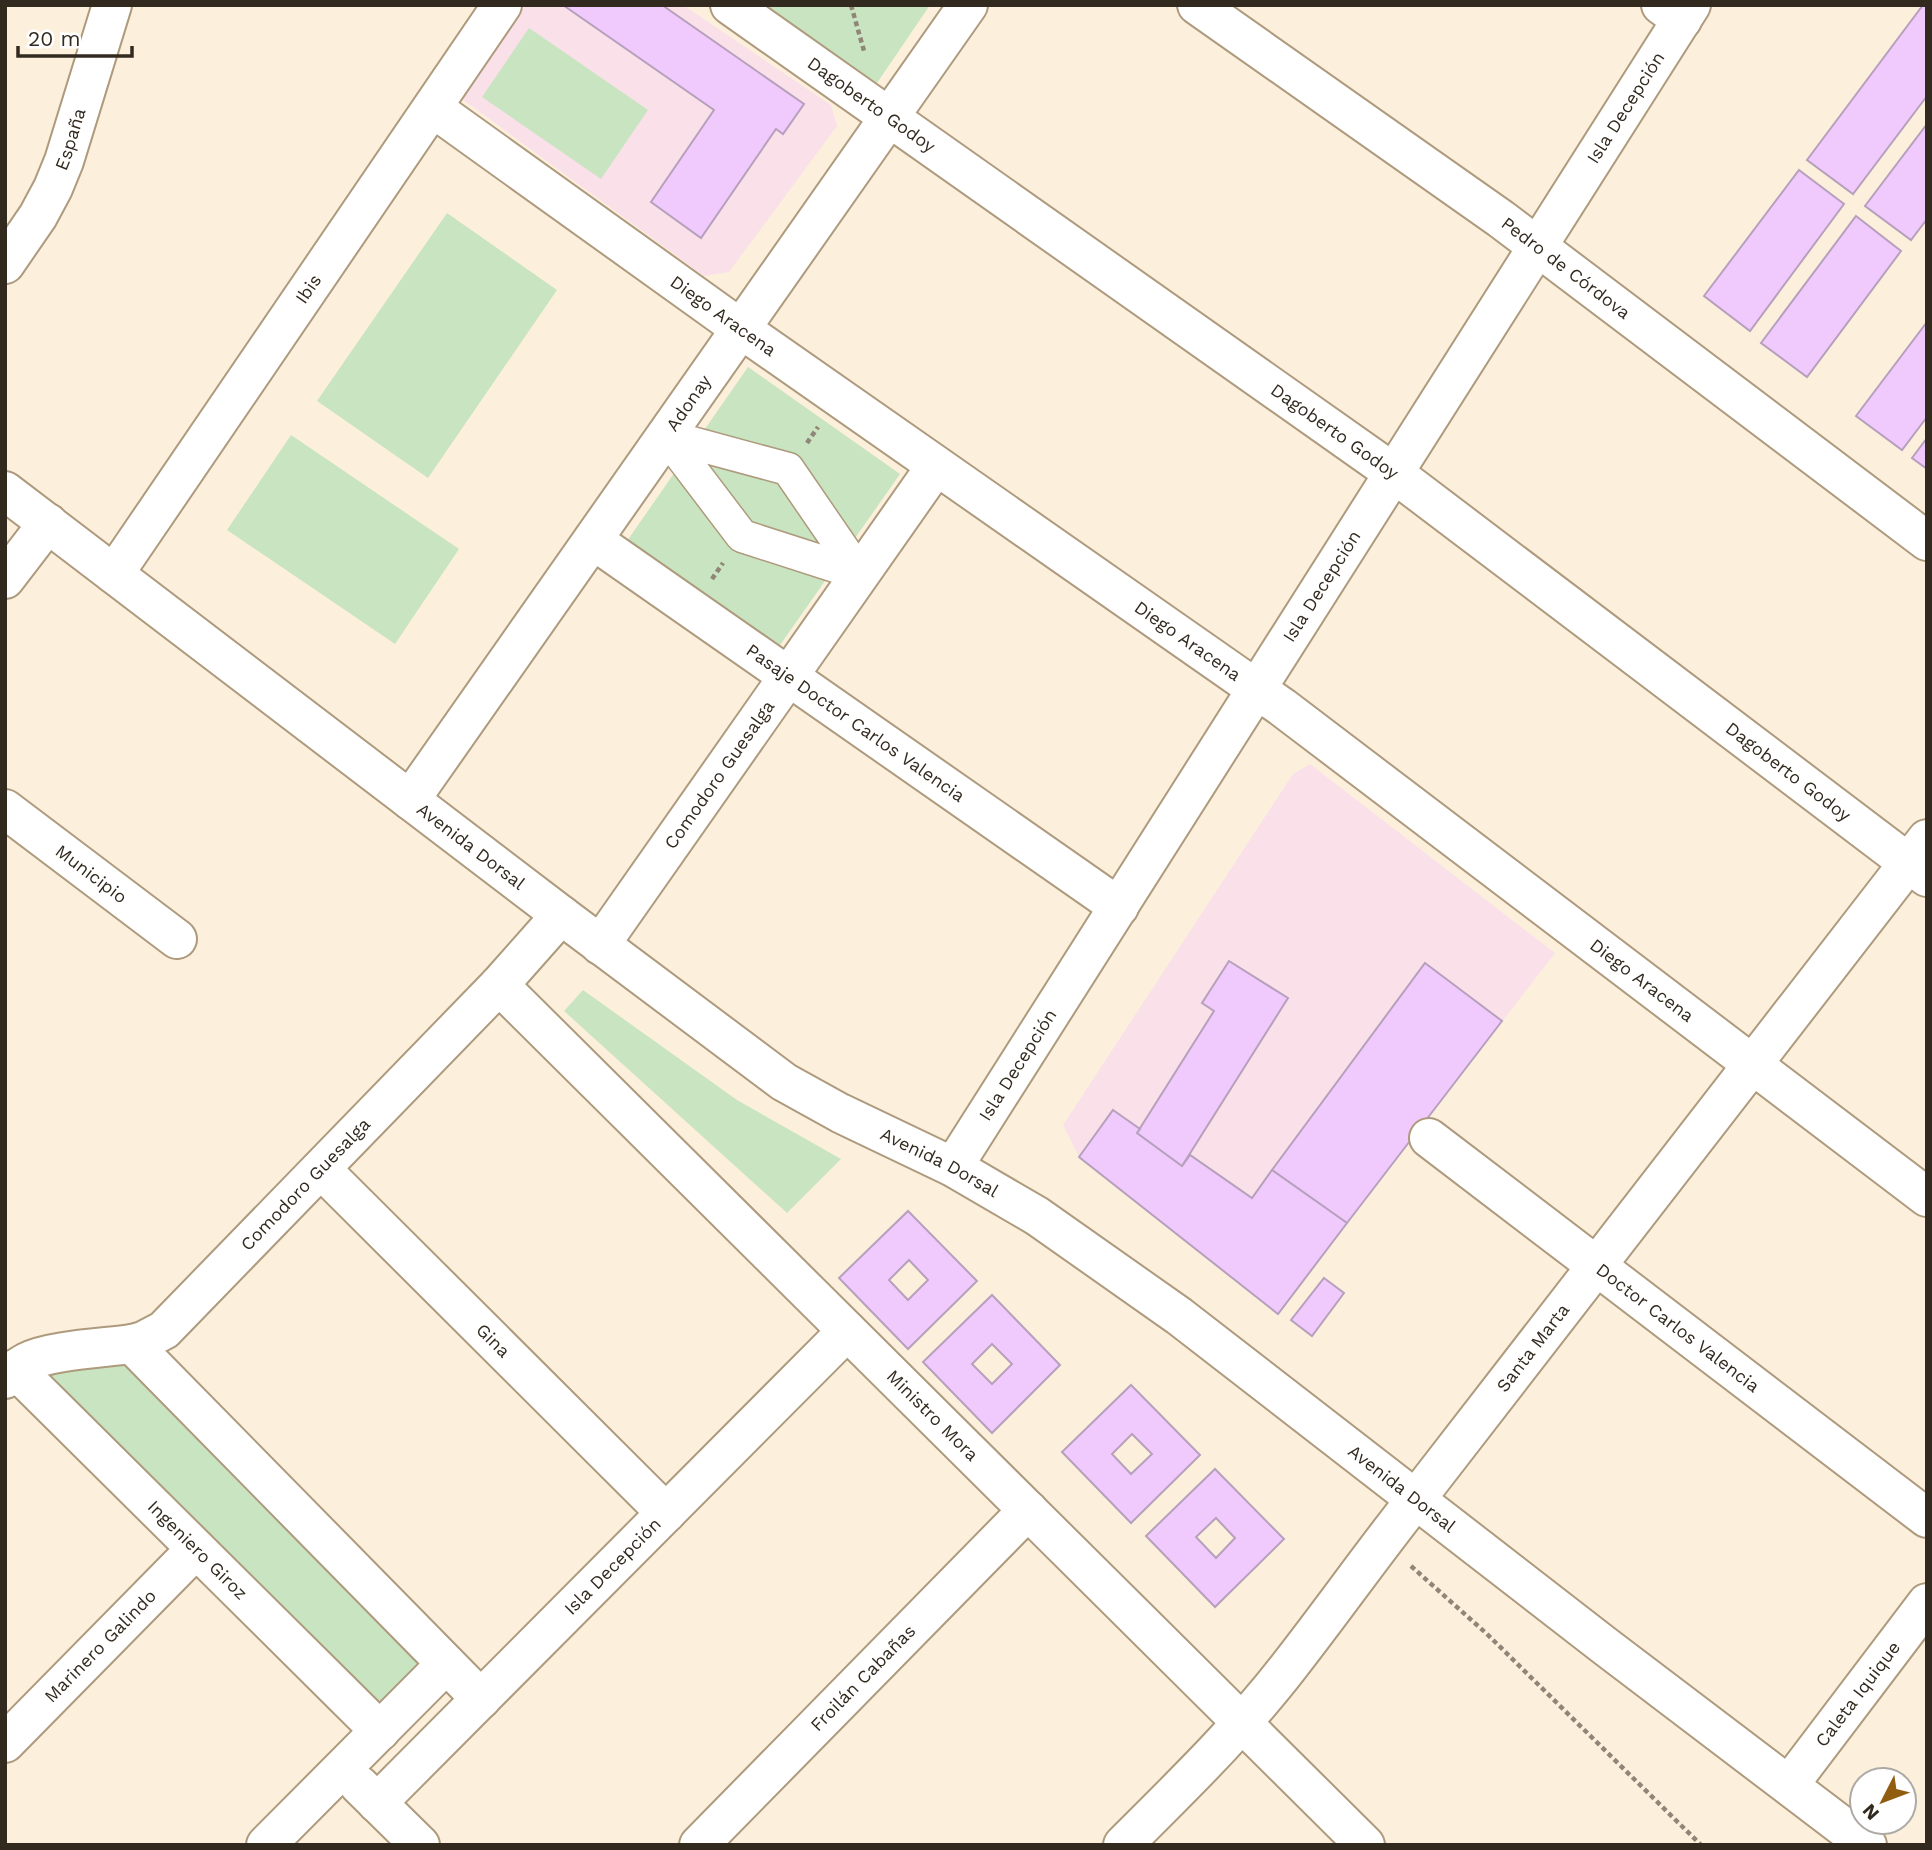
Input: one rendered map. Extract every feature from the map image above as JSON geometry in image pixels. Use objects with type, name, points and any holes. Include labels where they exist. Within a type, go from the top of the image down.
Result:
[{"type":"street","name":"España","points":[[5,264],[38,216],[53,188],[64,161],[112,5]]},
{"type":"street","name":"Ibis","points":[[114,574],[502,5]]},
{"type":"street","name":"Dagoberto Godoy","points":[[730,5],[1395,474],[1921,860]]},
{"type":"street","name":"Adonay","points":[[410,800],[968,5]]},
{"type":"street","name":"Pedro de Córdova","points":[[1197,5],[1538,247],[1927,541]]},
{"type":"street","name":"Isla Decepción","points":[[953,1167],[1538,247],[1678,10]]},
{"type":"street","name":"Diego Aracena","points":[[433,108],[741,329],[1282,707],[1927,1197]]},
{"type":"street","points":[[666,436],[788,469],[860,574]]},
{"type":"street","points":[[666,436],[742,536],[860,574]]},
{"type":"street","name":"Comodoro Guesalga","points":[[600,945],[936,466]]},
{"type":"street","name":"Avenida Dorsal","points":[[5,491],[784,1082],[840,1113],[953,1167],[1037,1216],[1179,1316],[1867,1845]]},
{"type":"street","points":[[5,579],[48,523]]},
{"type":"street","name":"Pasaje Doctor Carlos Valencia","points":[[593,540],[1119,907]]},
{"type":"street","name":"Municipio","points":[[5,809],[177,939]]},
{"type":"street","name":"Santa Marta","points":[[1123,1845],[1241,1723],[1291,1664],[1382,1541],[1754,1064],[1921,860]]},
{"type":"street","name":"Comodoro Guesalga","points":[[10,1374],[28,1361],[43,1355],[132,1344],[153,1336],[173,1322],[499,985],[561,915]]},
{"type":"street","name":"Ministro Mora","points":[[499,985],[1365,1845]]},
{"type":"street","name":"Doctor Carlos Valencia","points":[[1429,1138],[1927,1518]]},
{"type":"street","name":"Gina","points":[[321,1169],[666,1513]]},
{"type":"street","name":"Isla Decepción","points":[[377,1803],[848,1331]]},
{"type":"street","points":[[132,1344],[481,1699]]},
{"type":"street","name":"Ingeniero Giroz","points":[[10,1374],[196,1549],[380,1731]]},
{"type":"street","name":"Froilán Cabañas","points":[[699,1845],[1028,1510]]},
{"type":"street","name":"Marinero Galindo","points":[[5,1743],[196,1549]]},
{"type":"street","name":"Caleta Iquique","points":[[1789,1785],[1927,1603]]},
{"type":"street","points":[[266,1845],[446,1664]]},
{"type":"street","points":[[342,1769],[419,1845]]},
{"type":"path","points":[[788,469],[838,397]]},
{"type":"path","points":[[692,608],[742,536]]},
{"type":"path","points":[[1382,1541],[1487,1634],[1701,1845]]},
{"type":"shaded area","points":[[526,5],[683,5],[831,105],[837,126],[729,272],[704,276],[462,99]]},
{"type":"shaded area","points":[[1310,764],[1555,953],[1278,1314],[1079,1157],[1063,1125],[1293,774]]},
{"type":"green space","points":[[763,5],[930,5],[877,83]]},
{"type":"green space","points":[[529,28],[648,110],[601,179],[482,97]]},
{"type":"green space","points":[[447,213],[557,290],[428,478],[317,401]]},
{"type":"green space","points":[[748,367],[900,474],[778,648],[627,541]]},
{"type":"green space","points":[[291,435],[459,549],[395,644],[227,530]]},
{"type":"green space","points":[[583,990],[737,1100],[841,1159],[787,1213],[564,1011]]},
{"type":"green space","points":[[133,1356],[426,1657],[372,1713],[40,1380],[57,1367]]},
{"type":"building","points":[[563,5],[662,5],[804,104],[783,134],[776,129],[701,238],[651,202],[714,110]]},
{"type":"building","points":[[1923,5],[1927,5],[1927,96],[1853,194],[1807,160]]},
{"type":"building","points":[[1927,124],[1927,219],[1911,240],[1865,206]]},
{"type":"building","points":[[1799,170],[1844,204],[1750,331],[1704,296]]},
{"type":"building","points":[[1856,216],[1901,251],[1807,377],[1761,343]]},
{"type":"building","points":[[1927,322],[1927,417],[1902,450],[1856,416]]},
{"type":"building","points":[[1927,438],[1927,469],[1912,458]]},
{"type":"building","points":[[1229,961],[1288,998],[1182,1166],[1137,1133],[1214,1011],[1202,1003]]},
{"type":"building","points":[[1425,963],[1502,1021],[1347,1223],[1272,1170]]},
{"type":"building","points":[[1113,1110],[1140,1129],[1137,1133],[1182,1166],[1190,1155],[1252,1198],[1272,1170],[1347,1223],[1278,1314],[1079,1157]]},
{"type":"building","points":[[908,1211],[977,1281],[908,1349],[839,1278]],"holes":[[[909,1260],[928,1280],[908,1300],[889,1280]]]},
{"type":"building","points":[[1324,1278],[1344,1293],[1312,1336],[1291,1320]]},
{"type":"building","points":[[992,1295],[1060,1365],[992,1433],[923,1362]],"holes":[[[992,1344],[1012,1364],[992,1384],[972,1364]]]},
{"type":"building","points":[[1131,1385],[1200,1455],[1131,1523],[1062,1452]],"holes":[[[1132,1434],[1152,1454],[1131,1474],[1112,1454]]]},
{"type":"building","points":[[1215,1469],[1284,1539],[1215,1607],[1146,1536]],"holes":[[[1216,1518],[1235,1538],[1216,1558],[1196,1537]]]}]
